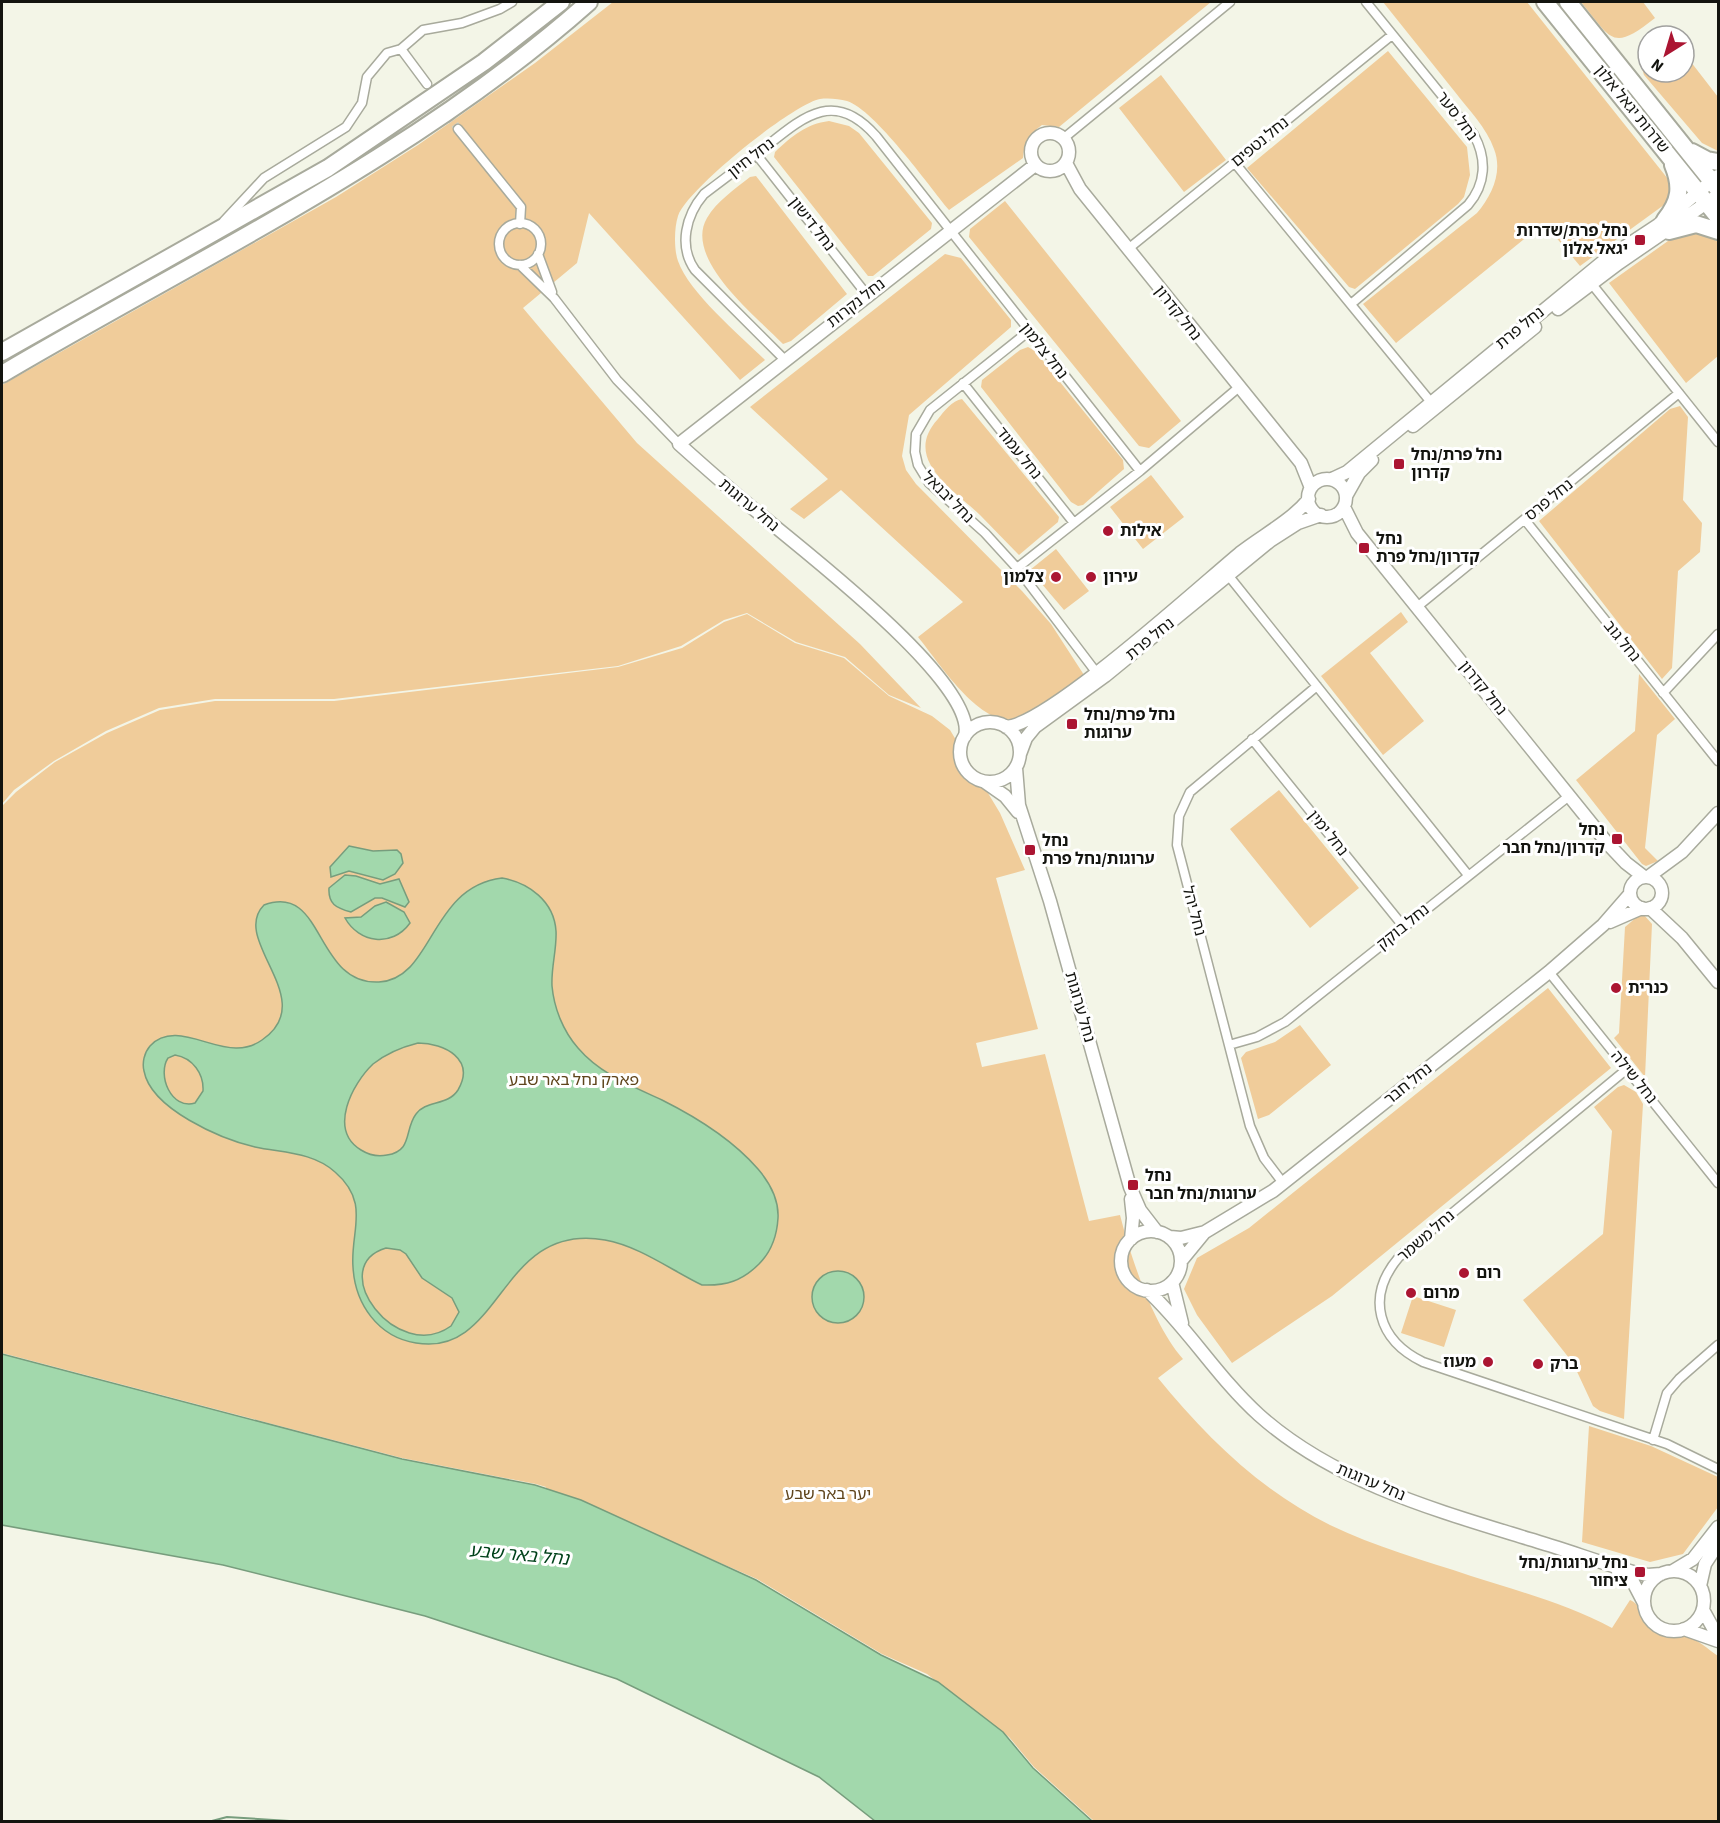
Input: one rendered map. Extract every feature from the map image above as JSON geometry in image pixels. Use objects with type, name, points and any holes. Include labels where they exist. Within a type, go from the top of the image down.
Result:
[{"type":"highway","points":[[2,352],[328,168],[484,62],[560,2]]},
{"type":"highway","name":"שדרות יגאל אלון","points":[[1545,2],[1670,156],[1713,193]]},
{"type":"highway","name":"שדרות יגאל אלון","points":[[1568,2],[1683,145],[1713,193]]},
{"type":"highway","points":[[2,374],[337,183],[495,77],[587,4]]},
{"type":"highway","points":[[1683,145],[1707,160],[1719,162]]},
{"type":"highway","points":[[1670,156],[1679,181],[1679,192],[1678,201],[1667,225],[1696,224],[1719,231]]},
{"type":"street","points":[[216,230],[264,178],[346,127],[362,103],[367,77],[377,62],[387,53],[401,49],[423,30],[462,23],[500,9],[512,2]]},
{"type":"street","points":[[1064,138],[1230,2]]},
{"type":"street","name":"נחל סער","points":[[1351,304],[1468,205],[1482,177],[1483,159],[1474,135],[1366,2]]},
{"type":"street","name":"נחל נטפים","points":[[1128,249],[1392,35]]},
{"type":"street","points":[[401,49],[427,84]]},
{"type":"street","name":"נחל חיון","points":[[785,360],[701,277],[690,262],[686,247],[688,224],[700,199],[756,154],[796,123],[813,113],[831,110],[852,115],[876,136],[949,230]]},
{"type":"street","points":[[458,129],[521,207],[520,224]]},
{"type":"street","points":[[1051,133],[1064,138],[1069,150],[1061,167],[1044,171],[1035,165],[1030,152],[1038,137],[1051,133]]},
{"type":"street","name":"נחל דישון","points":[[756,154],[867,295]]},
{"type":"street","points":[[1234,162],[1430,401]]},
{"type":"street","name":"נחל נקרות","points":[[679,444],[949,230],[1035,165]]},
{"type":"street","name":"נחל קדרון","points":[[1061,167],[1301,464],[1329,479]]},
{"type":"street","name":"נחל פרת","points":[[1345,502],[1359,473],[1372,460],[1591,283],[1713,193]]},
{"type":"street","points":[[520,224],[530,226],[537,232],[541,242],[538,254],[529,263],[520,265],[505,258],[500,244],[506,229],[520,224]]},
{"type":"street","name":"נחל פרת","points":[[1329,479],[1347,472],[1430,401],[1605,260],[1667,225]]},
{"type":"street","name":"נחל צלמון","points":[[949,230],[1140,471]]},
{"type":"street","name":"נחל ערוגות","points":[[538,254],[554,298]]},
{"type":"street","name":"נחל ערוגות","points":[[520,265],[554,298],[611,373],[679,444],[882,617],[926,663],[955,700],[984,723]]},
{"type":"street","points":[[1591,283],[1719,442]]},
{"type":"street","name":"נחל יבנאל","points":[[1029,331],[930,410],[920,425],[915,441],[918,465],[929,483],[985,533],[1017,568],[1096,672]]},
{"type":"street","name":"נחל עמוד","points":[[963,383],[1074,523]]},
{"type":"street","points":[[1017,568],[1140,471],[1238,388]]},
{"type":"street","name":"נחל פרס","points":[[1417,607],[1679,393]]},
{"type":"street","name":"נחל קדרון","points":[[1301,464],[1310,494]]},
{"type":"street","points":[[1329,479],[1341,485],[1345,502],[1337,514],[1325,516],[1312,509],[1310,494],[1316,483],[1329,479]]},
{"type":"street","name":"נחל פרת","points":[[1006,727],[1018,725],[1033,718],[1096,672],[1242,551],[1294,515],[1310,494]]},
{"type":"street","name":"נחל קדרון","points":[[1345,502],[1357,533],[1608,844],[1626,863],[1646,877]]},
{"type":"street","name":"נחל קדרון","points":[[1325,516],[1357,533]]},
{"type":"street","name":"נחל פרת","points":[[1020,754],[1026,738],[1035,727],[1076,699],[1228,575],[1290,527],[1325,516]]},
{"type":"street","name":"נחל גוב","points":[[1525,520],[1719,761]]},
{"type":"street","points":[[1228,575],[1468,875]]},
{"type":"street","points":[[1664,693],[1719,634]]},
{"type":"street","name":"נחל יהל","points":[[1283,1184],[1267,1164],[1255,1139],[1177,845],[1176,830],[1181,810],[1190,792],[1317,686]]},
{"type":"street","name":"נחל ערוגות","points":[[955,700],[967,727],[965,736]]},
{"type":"street","points":[[995,723],[1006,727],[1018,740],[1020,754],[1016,768],[999,781],[984,781],[969,773],[963,765],[960,750],[965,736],[975,726],[995,723]]},
{"type":"street","name":"נחל ימין","points":[[1252,739],[1403,926]]},
{"type":"street","name":"נחל ערוגות","points":[[1016,768],[1016,792],[1050,901],[1130,1187],[1140,1210],[1157,1232]]},
{"type":"street","name":"נחל ערוגות","points":[[984,781],[1005,796],[1027,827]]},
{"type":"street","name":"נחל בוקק","points":[[1229,1045],[1257,1037],[1285,1022],[1569,796]]},
{"type":"street","points":[[1719,813],[1682,852],[1631,890],[1636,904],[1646,908],[1682,938],[1719,982]]},
{"type":"street","name":"נחל קדרון","points":[[1608,844],[1631,890]]},
{"type":"street","points":[[1646,908],[1662,894],[1682,852]]},
{"type":"street","points":[[1646,877],[1656,880],[1682,938]]},
{"type":"street","name":"נחל חבר","points":[[1170,1238],[1181,1238],[1205,1232],[1254,1205],[1283,1184],[1549,972],[1604,925],[1631,890]]},
{"type":"street","name":"נחל חבר","points":[[1604,925],[1646,908]]},
{"type":"street","name":"נחל שילה","points":[[1549,972],[1719,1183]]},
{"type":"street","name":"נחל משמר","points":[[1627,1069],[1399,1257],[1383,1284],[1380,1304],[1385,1328],[1391,1338],[1414,1358],[1653,1440],[1719,1469]]},
{"type":"street","name":"נחל ערוגות","points":[[1130,1187],[1133,1218],[1131,1239]]},
{"type":"street","points":[[1143,1232],[1157,1232],[1170,1238],[1178,1248],[1181,1262],[1172,1282],[1162,1288],[1147,1290],[1131,1281],[1123,1270],[1123,1251],[1131,1239],[1143,1232]]},
{"type":"street","name":"נחל חבר","points":[[1181,1262],[1205,1232]]},
{"type":"street","name":"נחל ערוגות","points":[[1172,1282],[1183,1327]]},
{"type":"street","name":"נחל ערוגות","points":[[1147,1290],[1183,1327],[1217,1371],[1261,1416],[1308,1452],[1335,1468],[1388,1491],[1604,1563],[1643,1574],[1667,1572]]},
{"type":"street","points":[[1653,1440],[1667,1393],[1679,1379],[1719,1345]]},
{"type":"street","points":[[1667,1572],[1688,1574],[1700,1586],[1704,1598],[1703,1610],[1696,1622],[1684,1629],[1671,1631],[1659,1627],[1649,1617],[1644,1605],[1648,1587],[1667,1572],[1693,1559],[1719,1527]]},
{"type":"street","points":[[1700,1586],[1706,1564],[1719,1544]]},
{"type":"street","name":"נחל ערוגות","points":[[1604,1563],[1633,1582],[1644,1605]]},
{"type":"street","points":[[1703,1610],[1719,1639]]},
{"type":"street","points":[[1684,1629],[1719,1639]]},
{"type":"green space","points":[[613,2],[1211,2],[1059,127],[1042,125],[1038,128],[1026,143],[1023,158],[949,210],[872,118],[847,101],[820,99],[807,104],[742,149],[686,203],[678,216],[675,239],[678,261],[693,287],[717,314],[765,360],[740,380],[589,213],[577,263],[523,308],[637,443],[860,644],[921,708],[889,695],[845,657],[796,642],[747,613],[724,620],[681,646],[618,666],[334,699],[215,699],[159,708],[106,731],[54,761],[14,790],[2,804],[2,385],[336,197],[418,145],[535,63]]},
{"type":"green space","points":[[1383,2],[1527,2],[1668,179],[1671,184],[1668,202],[1580,266],[1544,223],[1396,343],[1363,304],[1477,213],[1491,191],[1497,175],[1497,166],[1491,141],[1482,126]]},
{"type":"green space","points":[[1581,2],[1643,2],[1655,18],[1647,24],[1636,24],[1636,32],[1621,38],[1613,37]]},
{"type":"green space","points":[[1388,51],[1467,147],[1470,175],[1464,197],[1458,204],[1355,289],[1349,287],[1247,168]]},
{"type":"green space","points":[[1696,69],[1718,97],[1718,151],[1702,143],[1652,84],[1696,84]]},
{"type":"green space","points":[[1161,75],[1226,160],[1184,192],[1119,108]]},
{"type":"green space","points":[[829,121],[849,126],[859,133],[932,223],[931,229],[873,276],[868,276],[774,157],[775,152],[800,132],[813,125]]},
{"type":"green space","points":[[756,176],[847,294],[791,341],[783,344],[726,286],[705,251],[702,234],[707,218],[716,206],[750,177]]},
{"type":"green space","points":[[1005,201],[1181,421],[1149,448],[1139,446],[969,237],[970,229]]},
{"type":"green space","points":[[1690,232],[1703,233],[1718,242],[1718,356],[1686,383],[1609,283],[1675,236]]},
{"type":"green space","points":[[945,254],[961,258],[1011,320],[1011,327],[909,415],[902,456],[906,470],[916,484],[1022,591],[1051,624],[1084,675],[1040,706],[1013,719],[1000,718],[986,712],[973,702],[947,675],[918,637],[963,602],[841,490],[804,519],[790,509],[828,479],[750,407]]},
{"type":"green space","points":[[1028,347],[1035,351],[1123,460],[1124,469],[1083,505],[1078,506],[1071,502],[981,387],[982,380],[1020,350]]},
{"type":"green space","points":[[962,399],[1059,517],[1058,522],[1019,555],[980,515],[946,485],[928,461],[925,448],[928,434],[946,410]]},
{"type":"green space","points":[[1680,406],[1688,417],[1683,500],[1702,523],[1700,552],[1678,571],[1672,668],[1662,679],[1539,521],[1670,409]]},
{"type":"green space","points":[[1151,475],[1184,517],[1143,549],[1110,507]]},
{"type":"green space","points":[[1056,549],[1089,591],[1064,610],[1030,570]]},
{"type":"green space","points":[[1401,612],[1408,622],[1370,653],[1424,721],[1383,755],[1321,676]]},
{"type":"green space","name":"פארק נחל באר שבע","points":[[747,614],[795,643],[844,658],[889,696],[932,716],[950,730],[1000,813],[1025,870],[996,878],[1038,1029],[976,1043],[982,1067],[1045,1054],[1089,1221],[1120,1215],[1144,1290],[1162,1328],[1183,1359],[1158,1378],[1195,1421],[1236,1461],[1281,1496],[1330,1525],[1400,1553],[1560,1605],[1612,1628],[1630,1600],[1637,1605],[1657,1632],[1690,1637],[1718,1656],[1718,1821],[1094,1821],[1034,1767],[1009,1737],[927,1674],[882,1654],[757,1579],[599,1510],[545,1491],[546,1487],[402,1458],[2,1353],[2,806],[16,792],[55,762],[107,733],[160,710],[215,701],[334,701],[618,667],[682,648],[724,622]]},
{"type":"green space","points":[[1639,674],[1675,719],[1657,735],[1645,848],[1658,861],[1646,866],[1642,864],[1576,780],[1635,731]]},
{"type":"green space","points":[[1279,790],[1359,888],[1310,928],[1230,829]]},
{"type":"green space","points":[[1644,915],[1652,924],[1645,1077],[1614,1038],[1619,1033],[1625,927],[1638,916]]},
{"type":"green space","points":[[1548,988],[1611,1068],[1332,1296],[1232,1363],[1197,1315],[1184,1289],[1197,1258],[1249,1228]]},
{"type":"green space","points":[[1300,1025],[1331,1065],[1269,1115],[1258,1119],[1241,1058],[1246,1052],[1275,1042]]},
{"type":"green space","points":[[1624,1085],[1636,1092],[1643,1104],[1624,1419],[1600,1411],[1593,1406],[1573,1363],[1523,1300],[1603,1234],[1612,1131],[1594,1107],[1618,1087]]},
{"type":"green space","points":[[1413,1296],[1456,1310],[1444,1347],[1401,1333]]},
{"type":"green space","points":[[1589,1426],[1651,1446],[1718,1477],[1718,1507],[1683,1554],[1650,1562],[1582,1542]]},
{"type":"water","points":[[349,846],[373,851],[397,850],[401,854],[403,863],[395,874],[383,880],[349,871],[331,877],[330,867]]},
{"type":"water","points":[[345,875],[380,884],[399,879],[409,902],[405,907],[382,898],[375,898],[351,912],[341,909],[332,902],[329,888]]},
{"type":"water","points":[[502,878],[512,880],[538,895],[551,911],[556,931],[552,979],[555,1003],[560,1019],[578,1048],[606,1072],[675,1107],[714,1130],[748,1158],[766,1180],[777,1205],[776,1231],[767,1254],[746,1275],[719,1285],[702,1285],[630,1247],[605,1240],[570,1240],[543,1250],[522,1268],[486,1312],[467,1331],[445,1342],[416,1343],[402,1340],[390,1334],[371,1317],[358,1294],[353,1267],[356,1206],[353,1195],[335,1172],[317,1160],[255,1147],[224,1137],[173,1110],[149,1085],[144,1071],[144,1058],[150,1046],[159,1039],[180,1036],[240,1048],[259,1042],[278,1024],[282,1007],[279,989],[257,935],[256,919],[264,905],[284,902],[299,908],[310,920],[342,968],[358,979],[379,982],[397,977],[411,966],[446,914],[460,898],[478,885]],"holes":[[[418,1043],[447,1050],[460,1062],[463,1079],[458,1090],[449,1099],[425,1107],[416,1114],[401,1149],[395,1153],[377,1156],[361,1150],[351,1141],[346,1131],[347,1107],[358,1083],[373,1064],[400,1049]],[[175,1055],[192,1063],[202,1079],[203,1091],[195,1103],[186,1104],[179,1101],[168,1090],[165,1082],[165,1065],[168,1058]],[[386,1248],[400,1250],[406,1254],[422,1278],[452,1298],[459,1312],[451,1326],[430,1335],[409,1333],[390,1323],[375,1309],[365,1291],[362,1274],[369,1258]]]},
{"type":"water","points":[[386,902],[404,912],[410,923],[394,936],[385,939],[367,937],[359,933],[345,918],[361,917],[375,906]]},
{"type":"water","points":[[833,1271],[843,1271],[857,1278],[864,1297],[857,1316],[843,1323],[833,1323],[823,1319],[816,1312],[812,1302],[812,1292],[816,1282],[823,1275]]},
{"type":"water","name":"נחל באר שבע","points":[[2,1354],[402,1459],[535,1485],[581,1500],[756,1580],[881,1655],[938,1682],[1003,1732],[1033,1768],[1092,1821],[875,1821],[819,1777],[617,1679],[425,1616],[223,1565],[2,1525]]},
{"type":"waterway","points":[[208,1822],[227,1817],[305,1822]]},
{"type":"tunnel","points":[[434,95],[458,129]]},
{"type":"place","name":"נחל פרת/שדרות יגאל אלון","points":[[1640,240]]},
{"type":"place","name":"נחל פרת/נחל קדרון","points":[[1399,464]]},
{"type":"place","name":"אילות","points":[[1108,531]]},
{"type":"place","name":"נחל קדרון/נחל פרת","points":[[1364,548]]},
{"type":"place","name":"צלמון","points":[[1056,577]]},
{"type":"place","name":"עירון","points":[[1091,577]]},
{"type":"place","name":"נחל פרת/נחל ערוגות","points":[[1072,724]]},
{"type":"place","name":"נחל קדרון/נחל חבר","points":[[1617,839]]},
{"type":"place","name":"נחל ערוגות/נחל פרת","points":[[1030,850]]},
{"type":"place","name":"כנרית","points":[[1616,988]]},
{"type":"place","name":"נחל ערוגות/נחל חבר","points":[[1133,1185]]},
{"type":"place","name":"רום","points":[[1464,1273]]},
{"type":"place","name":"מרום","points":[[1411,1293]]},
{"type":"place","name":"מעוז","points":[[1488,1362]]},
{"type":"place","name":"ברק","points":[[1538,1364]]},
{"type":"place","name":"נחל ערוגות/נחל ציחור","points":[[1640,1572]]},
{"type":"park label","name":"יער באר שבע","points":[[828,1494]]}]
